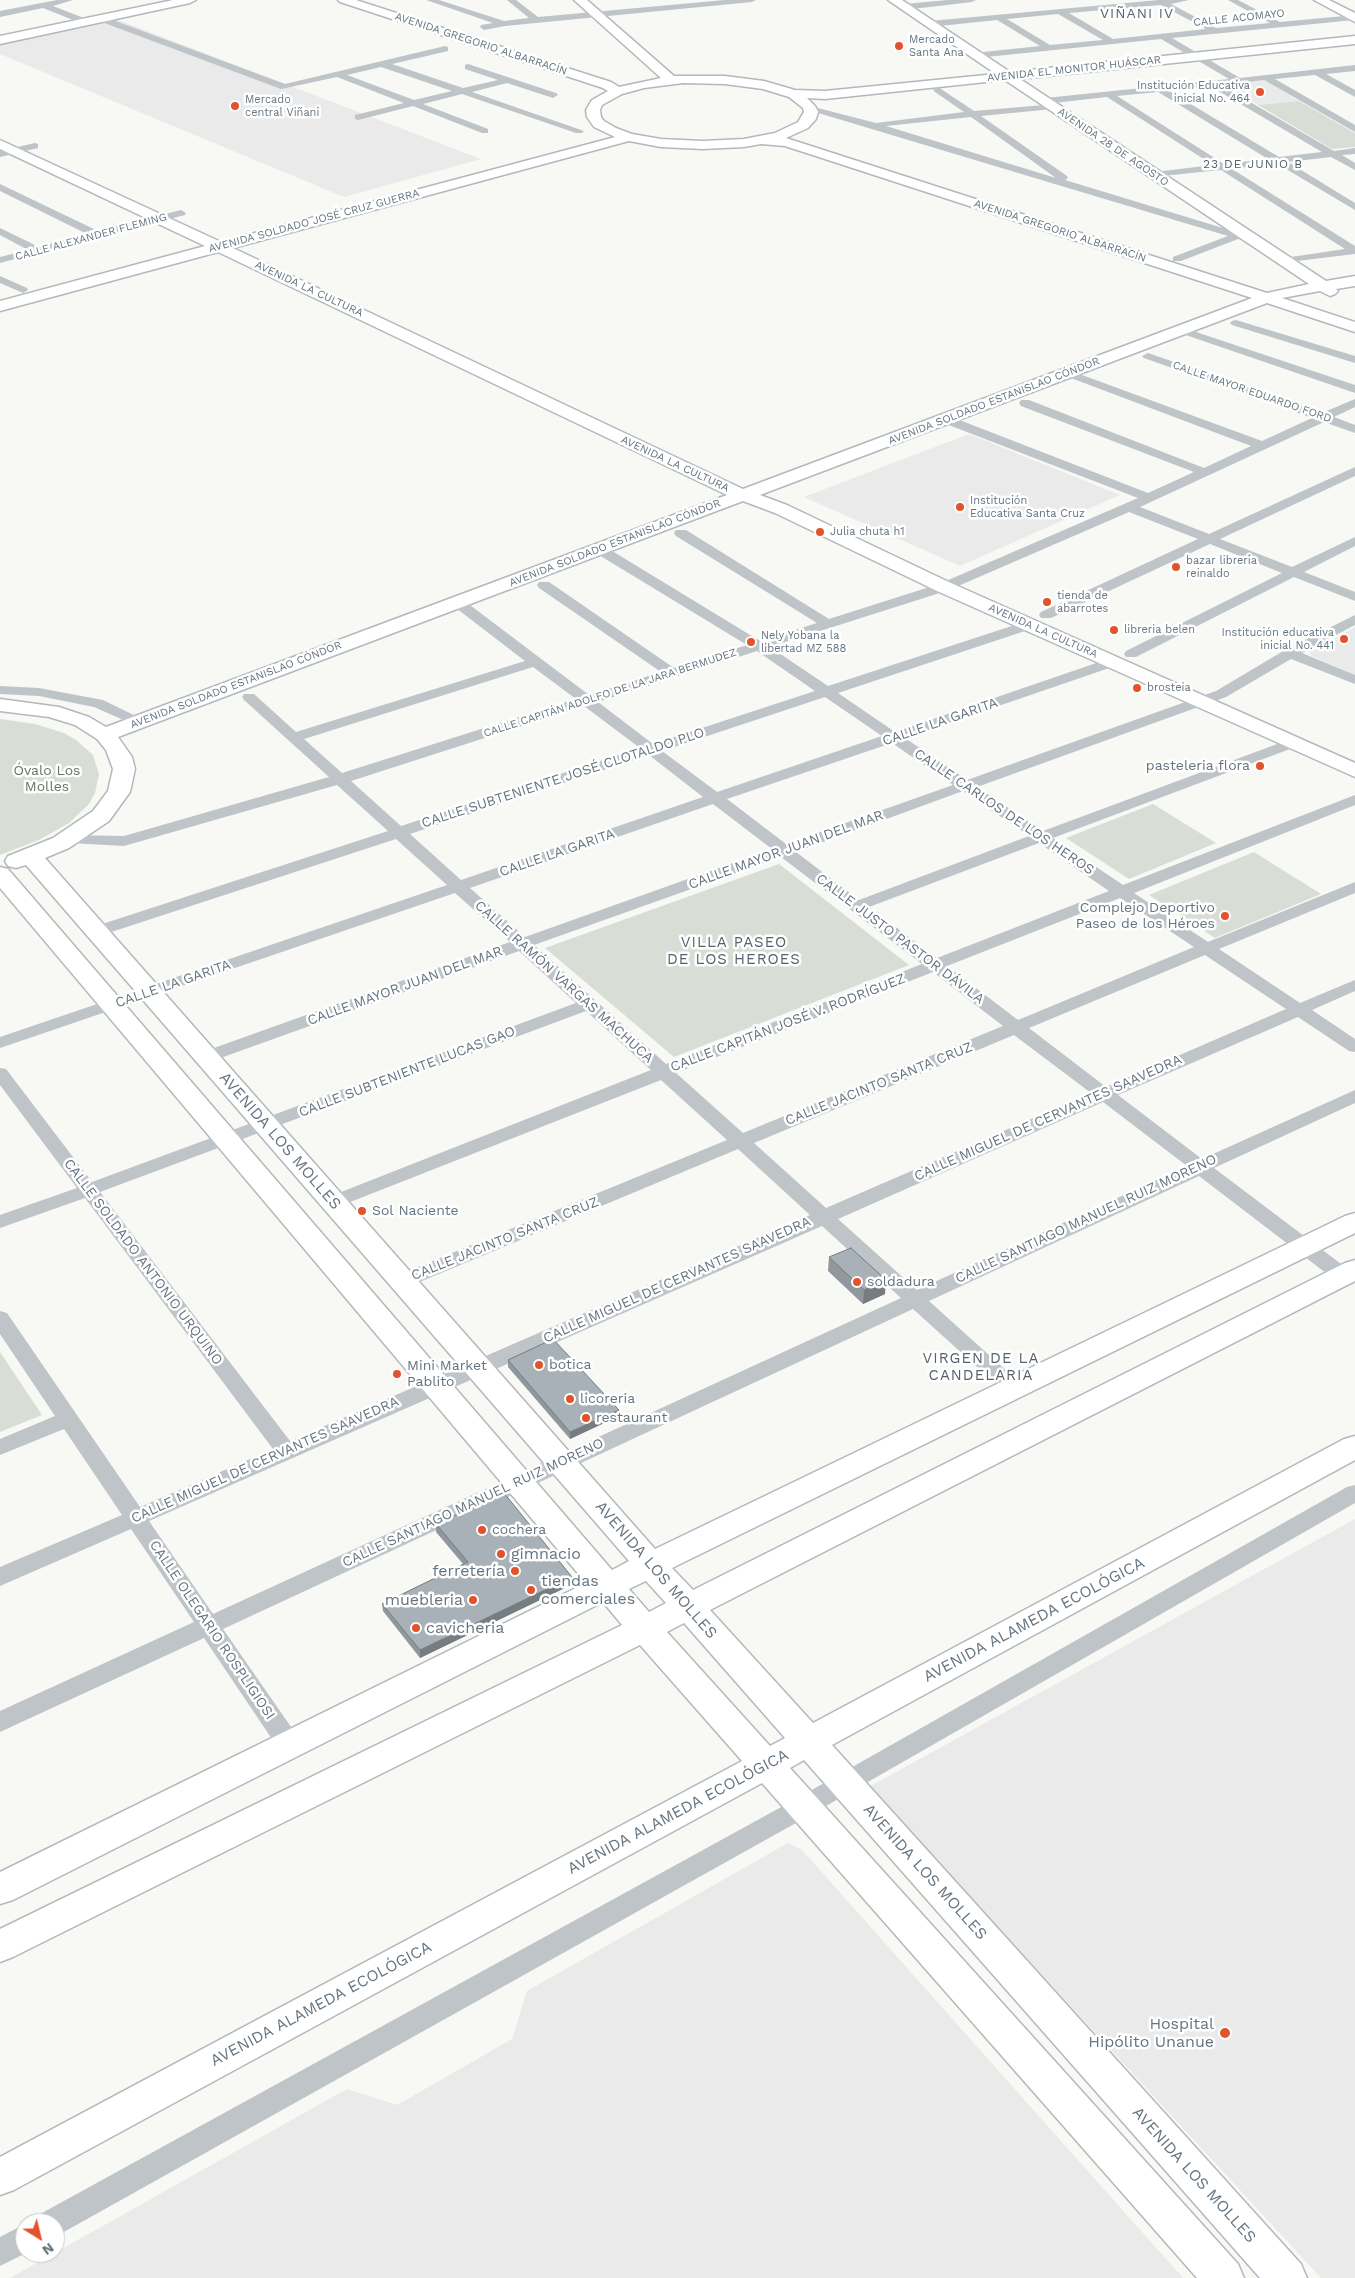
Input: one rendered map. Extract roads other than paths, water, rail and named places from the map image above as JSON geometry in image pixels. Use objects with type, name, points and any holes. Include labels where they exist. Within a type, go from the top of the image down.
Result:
[{"type":"street","points":[[0,14],[69,0]]},
{"type":"street","points":[[0,40],[161,0]]},
{"type":"street","points":[[0,34],[81,20],[102,19],[190,0]]},
{"type":"street","name":"AVENIDA GREGORIO ALBARRACÍN","points":[[344,0],[607,85],[617,91]]},
{"type":"street","name":"AVENIDA GREGORIO ALBARRACÍN","points":[[374,0],[623,81],[644,84]]},
{"type":"street","points":[[430,0],[501,22]]},
{"type":"street","points":[[511,0],[536,20]]},
{"type":"street","points":[[580,0],[671,80]]},
{"type":"street","points":[[484,27],[501,22],[752,0]]},
{"type":"street","points":[[899,3],[972,0]]},
{"type":"street","points":[[1099,0],[1111,7]]},
{"type":"street","points":[[930,24],[1186,0]]},
{"type":"street","points":[[1232,0],[1280,25]]},
{"type":"street","points":[[1320,0],[1355,18]]},
{"type":"street","points":[[1162,2],[1216,31]]},
{"type":"street","name":"AVENIDA 28 DE AGOSTO","points":[[899,3],[1327,290]]},
{"type":"street","points":[[43,5],[81,20]]},
{"type":"street","points":[[479,5],[501,22]]},
{"type":"street","points":[[1060,12],[1113,42]]},
{"type":"street","points":[[999,18],[1049,48]]},
{"type":"street","name":"CALLE ACOMAYO","points":[[977,56],[1355,18]]},
{"type":"street","points":[[102,19],[284,87],[445,49]]},
{"type":"street","points":[[1164,37],[1238,80]]},
{"type":"street","name":"AVENIDA EL MONITOR HUÁSCAR","points":[[809,107],[833,100],[938,90],[1355,40]]},
{"type":"street","name":"AVENIDA EL MONITOR HUÁSCAR","points":[[1203,59],[1355,46]]},
{"type":"street","points":[[382,64],[579,132]]},
{"type":"street","points":[[468,67],[553,95]]},
{"type":"street","points":[[872,125],[973,115],[1108,94],[1355,68]]},
{"type":"street","points":[[1316,72],[1355,94]]},
{"type":"street","points":[[337,74],[485,131]]},
{"type":"street","points":[[1265,77],[1355,129]]},
{"type":"street","points":[[809,107],[809,119],[793,130],[763,140],[724,145],[661,143],[629,137],[611,131],[599,124],[594,117],[593,110],[601,100],[617,91],[671,80],[704,79],[764,85],[794,94],[809,107],[1255,242]]},
{"type":"street","points":[[358,117],[508,80]]},
{"type":"street","name":"AVENIDA EL MONITOR HUÁSCAR","points":[[794,94],[825,95],[1013,80]]},
{"type":"street","points":[[1211,83],[1355,167]]},
{"type":"street","points":[[1160,89],[1355,207]]},
{"type":"street","points":[[938,90],[1079,189]]},
{"type":"street","points":[[1108,94],[1355,251]]},
{"type":"street","name":"AVENIDA LA CULTURA","points":[[0,130],[181,213],[223,241],[453,358],[716,484],[743,495]]},
{"type":"street","name":"AVENIDA GREGORIO ALBARRACÍN","points":[[793,130],[801,138],[1177,259],[1284,298],[1355,327]]},
{"type":"street","name":"AVENIDA SOLDADO JOSÉ CRUZ GUERRA","points":[[0,306],[611,131]]},
{"type":"street","name":"AVENIDA SOLDADO JOSÉ CRUZ GUERRA","points":[[0,296],[629,137]]},
{"type":"street","name":"AVENIDA GREGORIO ALBARRACÍN","points":[[763,140],[787,142],[1284,298],[1355,316]]},
{"type":"street","points":[[5,150],[35,146]]},
{"type":"street","name":"AVENIDA LA CULTURA","points":[[5,150],[159,219],[223,241],[554,389]]},
{"type":"street","points":[[1155,175],[1355,151]]},
{"type":"street","points":[[0,187],[98,235]]},
{"type":"street","name":"CALLE ALEXANDER FLEMING","points":[[0,260],[181,213]]},
{"type":"street","points":[[0,232],[37,250]]},
{"type":"street","points":[[1177,259],[1235,236]]},
{"type":"street","points":[[1284,261],[1355,251]]},
{"type":"street","points":[[0,279],[23,290]]},
{"type":"street","name":"AVENIDA SOLDADO ESTANISLAO CÓNDOR","points":[[110,741],[137,722],[464,607],[544,585],[616,558],[681,533],[945,419],[1066,374],[1190,334],[1284,298],[1327,290],[1355,281]]},
{"type":"street","name":"AVENIDA SOLDADO ESTANISLAO CÓNDOR","points":[[1327,290],[1355,290]]},
{"type":"street","name":"AVENIDA SOLDADO ESTANISLAO CÓNDOR","points":[[110,741],[249,697],[599,549],[743,495],[768,495],[1025,403],[1148,356],[1190,334],[1236,323],[1284,298]]},
{"type":"street","points":[[1236,323],[1355,360]]},
{"type":"street","points":[[1190,334],[1355,389]]},
{"type":"street","points":[[453,358],[474,352]]},
{"type":"street","name":"CALLE MAYOR EDUARDO FORD","points":[[1148,356],[1355,429]]},
{"type":"street","points":[[1066,374],[1260,445]]},
{"type":"street","points":[[1025,403],[1204,472]]},
{"type":"street","name":"CALLE CAPITÁN ADOLFO DE LA JARA BERMUDEZ","points":[[70,838],[124,841],[150,835],[340,779],[944,587],[1128,507],[1355,403]]},
{"type":"street","points":[[945,419],[1148,498]]},
{"type":"street","name":"CALLE SUBTENIENTE JOSÉ CLOTALDO PLO","points":[[96,932],[827,692],[1037,620],[1355,471]]},
{"type":"street","name":"AVENIDA LA CULTURA","points":[[739,477],[768,495],[963,579],[1113,662],[1355,771]]},
{"type":"street","name":"AVENIDA LA CULTURA","points":[[768,495],[781,509],[944,587],[1131,654],[1355,754]]},
{"type":"street","points":[[1128,507],[1355,597]]},
{"type":"street","points":[[681,533],[828,624]]},
{"type":"street","points":[[1131,654],[1355,541]]},
{"type":"street","name":"CALLE CARLOS DE LOS HEROS","points":[[599,549],[759,646],[1355,1047]]},
{"type":"street","points":[[544,585],[671,674]]},
{"type":"street","name":"CALLE JUSTO PASTOR DÁVILA","points":[[464,607],[1304,1248],[1348,1272]]},
{"type":"street","name":"CALLE MAYOR JUAN DEL MAR","points":[[206,1057],[1221,694],[1290,653],[1355,619]]},
{"type":"street","points":[[1290,653],[1355,680]]},
{"type":"street","points":[[294,737],[535,662]]},
{"type":"street","name":"CALLE LA GARITA","points":[[0,1043],[1113,662]]},
{"type":"street","points":[[0,690],[14,701],[82,721],[110,741],[121,757],[124,769],[119,792],[101,816],[70,838],[30,856],[0,866]]},
{"type":"street","name":"CALLE RAMÓN VARGAS MACHUCA","points":[[249,697],[1013,1388]]},
{"type":"street","points":[[14,701],[98,703],[137,722]]},
{"type":"street","points":[[857,906],[1293,743]]},
{"type":"street","name":"CALLE CAPITÁN JOSÉ V. RODRÍGUEZ","points":[[333,1202],[1355,800]]},
{"type":"street","name":"AVENIDA LOS MOLLES","points":[[30,856],[688,1607],[1286,2278]]},
{"type":"street","points":[[0,874],[607,1586],[1224,2278]]},
{"type":"street","name":"CALLE JACINTO SANTA CRUZ","points":[[403,1281],[1355,887]]},
{"type":"street","name":"CALLE MIGUEL DE CERVANTES SAAVEDRA","points":[[0,1577],[1355,985]]},
{"type":"street","name":"CALLE SUBTENIENTE LUCAS GAO","points":[[0,1222],[227,1140],[589,1004]]},
{"type":"street","name":"CALLE SOLDADO ANTONIO URQUINO","points":[[0,1073],[286,1451]]},
{"type":"street","name":"CALLE SANTIAGO MANUEL RUIZ MORENO","points":[[0,1722],[1355,1096]]},
{"type":"street","points":[[0,1889],[607,1586],[1355,1222]]},
{"type":"street","points":[[0,1946],[688,1607],[1348,1272]]},
{"type":"street","name":"CALLE OLEGARIO ROSPLIGIOSI","points":[[0,1318],[289,1744]]},
{"type":"street","points":[[0,1447],[69,1419]]},
{"type":"street","name":"AVENIDA ALAMEDA ECOLÓGICA","points":[[0,2177],[1355,1447]]},
{"type":"street","points":[[65,2216],[804,1807],[844,1782],[1355,1493]]},
{"type":"street","points":[[0,2252],[15,2244]]},
{"type":"place","name":"Mercado Santa Ana","points":[[899,46]]},
{"type":"place","name":"Institución Educativa inicial No. 464","points":[[1260,92]]},
{"type":"place","name":"Mercado central Viñani","points":[[235,106]]},
{"type":"place","name":"Institución Educativa Santa Cruz","points":[[960,507]]},
{"type":"place","name":"Julia chuta h1","points":[[820,532]]},
{"type":"place","name":"bazar libreria reinaldo","points":[[1176,567]]},
{"type":"place","name":"tienda de abarrotes","points":[[1047,602]]},
{"type":"place","name":"libreria belen","points":[[1114,630]]},
{"type":"place","name":"Institución educativa inicial No. 441","points":[[1344,639]]},
{"type":"place","name":"Nely Yobana la libertad MZ 588","points":[[751,642]]},
{"type":"place","name":"brosteia","points":[[1137,688]]},
{"type":"place","name":"pasteleria flora","points":[[1260,766]]},
{"type":"place","name":"Complejo Deportivo Paseo de los Héroes","points":[[1225,916]]},
{"type":"place","name":"Sol Naciente","points":[[362,1211]]},
{"type":"place","name":"soldadura","points":[[857,1282]]},
{"type":"place","name":"botica","points":[[539,1365]]},
{"type":"place","name":"Mini Market Pablito","points":[[397,1374]]},
{"type":"place","name":"licoreria","points":[[570,1399]]},
{"type":"place","name":"restaurant","points":[[586,1418]]},
{"type":"place","name":"cochera","points":[[482,1530]]},
{"type":"place","name":"gimnacio","points":[[501,1554]]},
{"type":"place","name":"ferretería","points":[[515,1571]]},
{"type":"place","name":"tiendas comerciales","points":[[531,1590]]},
{"type":"place","name":"muebleria","points":[[473,1600]]},
{"type":"place","name":"cavicheria","points":[[416,1628]]},
{"type":"place","name":"Hospital Hipólito Unanue","points":[[1225,2033]]},
{"type":"district","name":"VIÑANI IV","points":[[1137,14]]},
{"type":"district","name":"23 DE JUNIO B","points":[[1253,164]]},
{"type":"district","name":"VILLA PASEO DE LOS HEROES","points":[[734,952]]},
{"type":"district","name":"VIRGEN DE LA CANDELARIA","points":[[981,1368]]},
{"type":"park label","name":"Óvalo Los Molles","points":[[47,780]]}]
